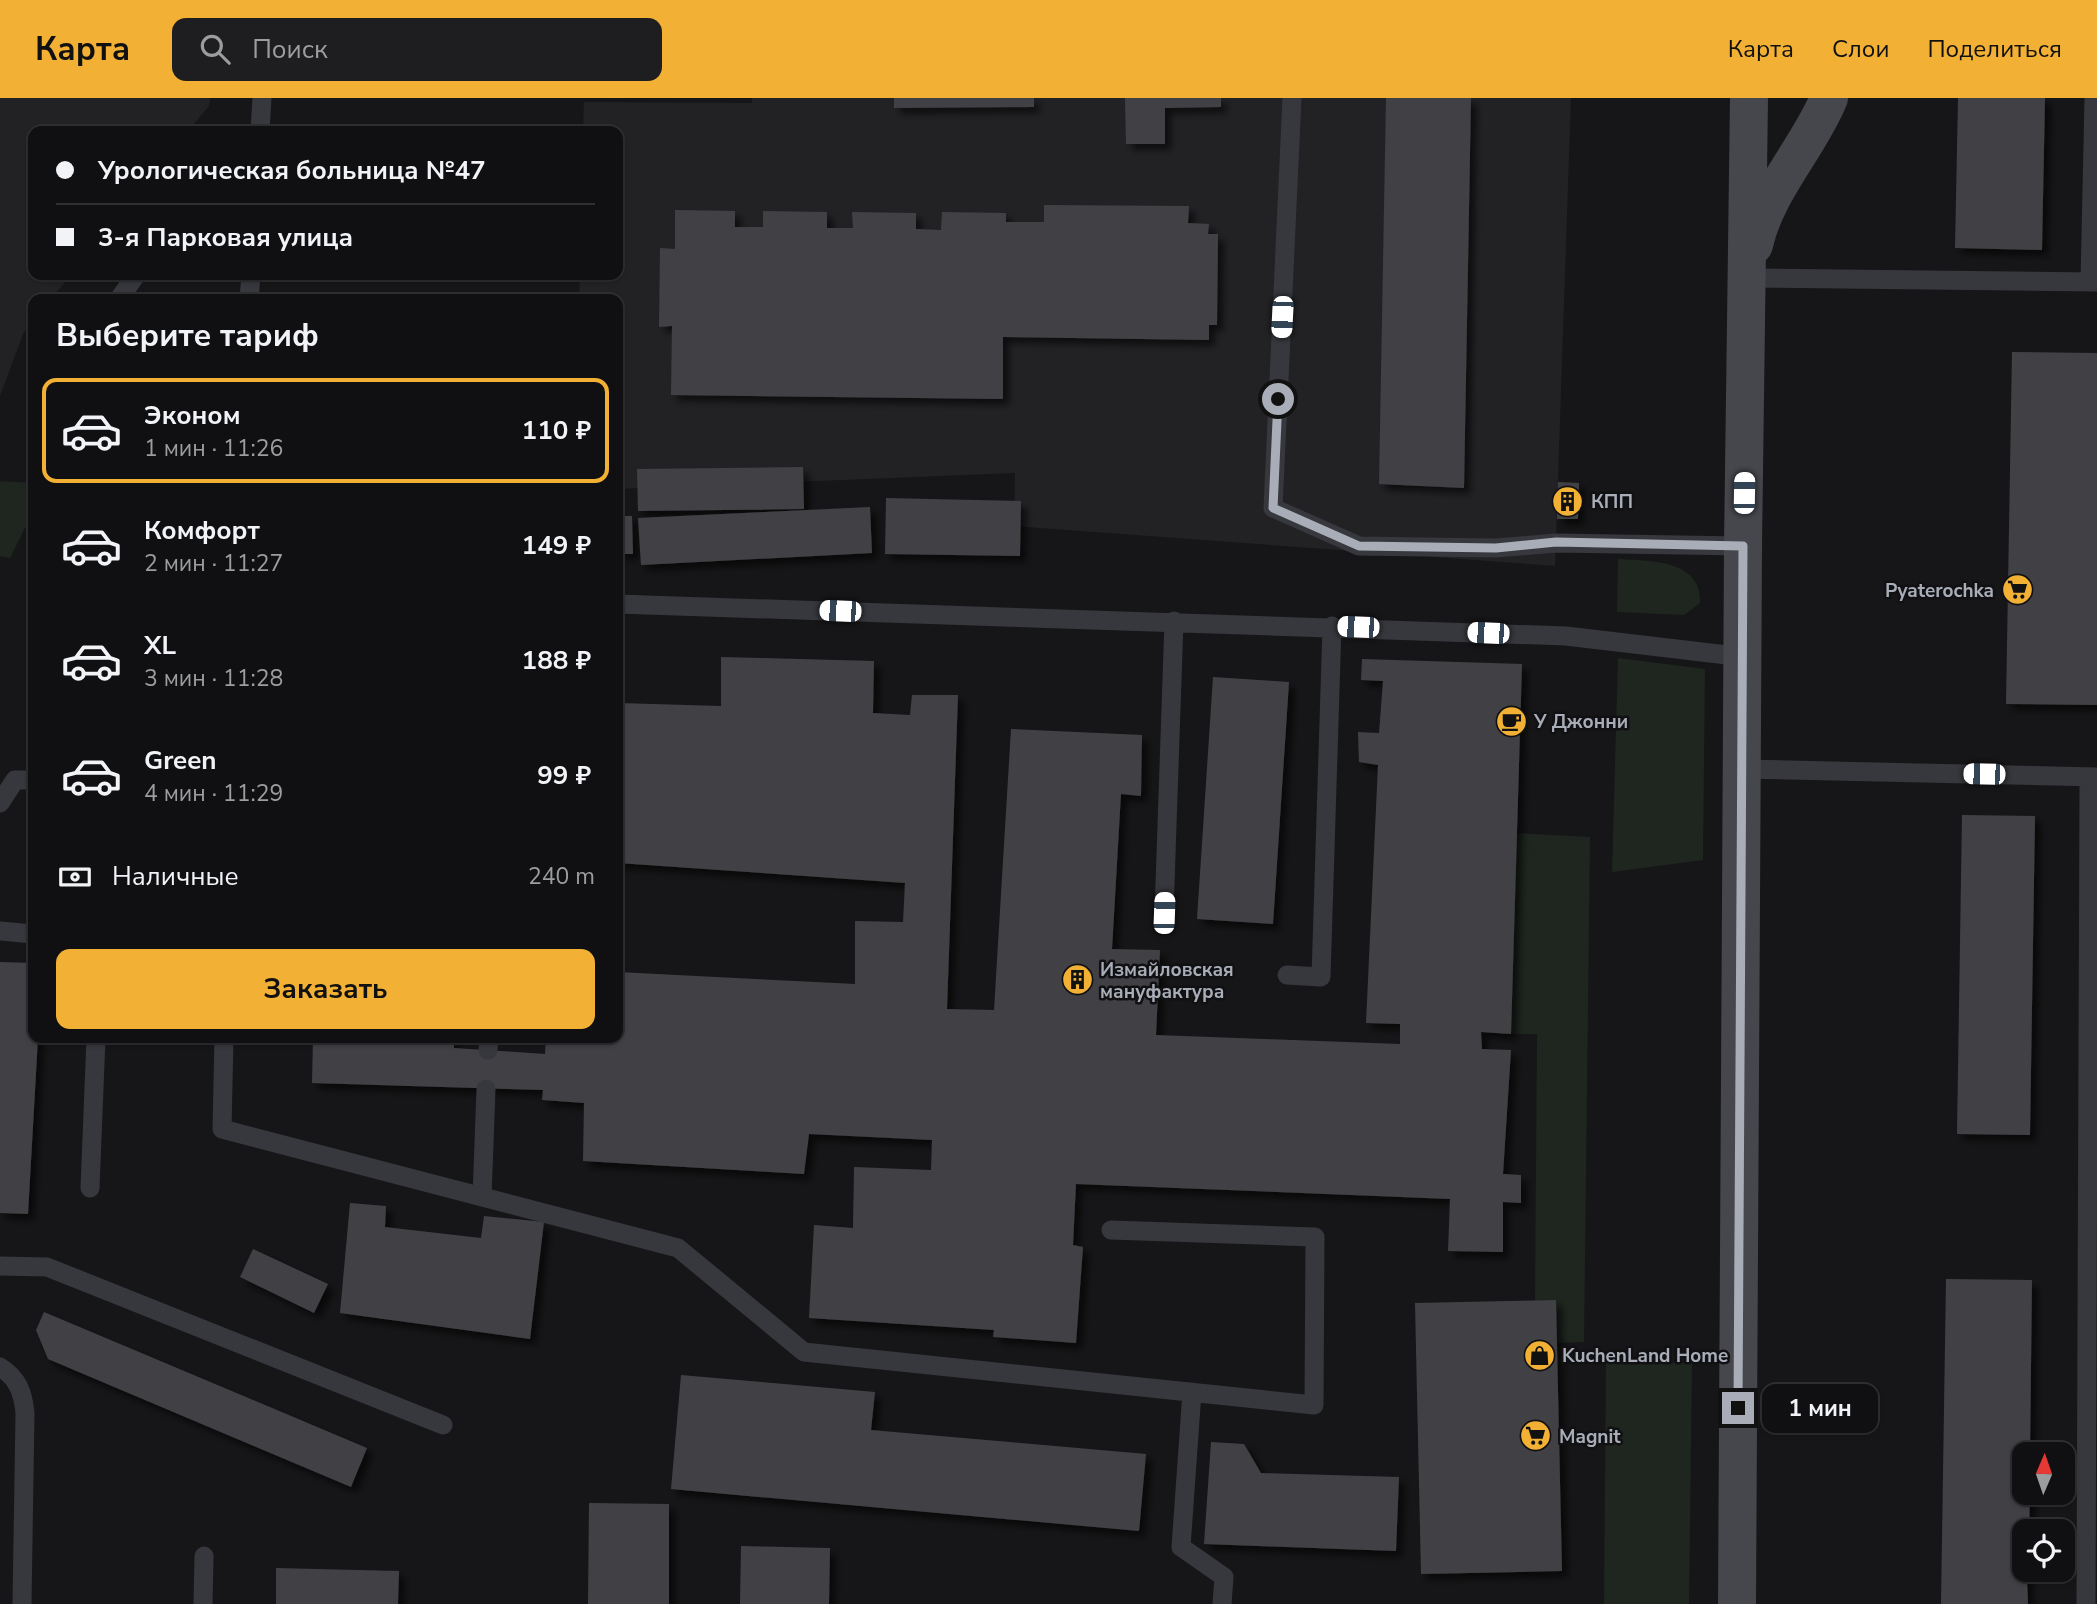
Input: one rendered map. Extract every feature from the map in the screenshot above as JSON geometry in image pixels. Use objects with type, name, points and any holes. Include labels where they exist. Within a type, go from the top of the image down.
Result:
[{"type":"street","points":[[1737,1604],[1743,546],[1749,98]]},
{"type":"street","points":[[1748,276],[1756,236],[1766,214],[1820,121],[1829,98]]},
{"type":"lane","points":[[260,126],[262,98]]},
{"type":"lane","points":[[1292,98],[1273,508],[1359,546],[1496,548],[1556,542],[1743,546]]},
{"type":"lane","points":[[1748,276],[2094,282],[2094,98]]},
{"type":"lane","points":[[623,604],[1566,636],[1744,657]]},
{"type":"lane","points":[[1164,913],[1174,621]]},
{"type":"lane","points":[[1287,975],[1321,976],[1332,626]]},
{"type":"lane","points":[[1742,769],[2093,777],[2085,1604]]},
{"type":"lane","points":[[0,803],[15,780],[28,780]]},
{"type":"lane","points":[[0,931],[28,934]]},
{"type":"lane","points":[[90,1188],[96,1043]]},
{"type":"lane","points":[[224,1043],[222,1129],[678,1248],[804,1352],[1314,1405],[1315,1237],[1111,1230]]},
{"type":"lane","points":[[482,1197],[486,1089]]},
{"type":"lane","points":[[0,1266],[47,1267],[443,1425]]},
{"type":"lane","points":[[0,1367],[16,1381],[23,1394],[25,1413],[22,1604]]},
{"type":"lane","points":[[1192,1392],[1181,1547],[1224,1577],[1222,1604]]},
{"type":"lane","points":[[204,1556],[204,1604]]},
{"type":"shaded area","points":[[0,98],[210,98],[209,106],[192,126],[28,126],[28,280],[67,280],[55,294],[28,294],[28,328],[23,334],[0,396]]},
{"type":"shaded area","points":[[752,98],[1571,98],[1555,566],[1014,526],[1015,473],[623,489],[623,294],[579,294],[580,280],[623,280],[623,126],[583,126],[584,102],[752,103]]},
{"type":"shaded area","points":[[0,481],[28,483],[28,528],[25,528],[10,558],[0,556]]},
{"type":"shaded area","points":[[1618,559],[1658,562],[1683,570],[1692,578],[1698,589],[1700,603],[1684,615],[1617,612]]},
{"type":"shaded area","points":[[1618,658],[1705,669],[1703,860],[1612,872]]},
{"type":"shaded area","points":[[1517,833],[1590,837],[1584,1342],[1557,1343],[1556,1300],[1535,1300],[1537,1034],[1511,1034]]},
{"type":"shaded area","points":[[1606,1362],[1692,1363],[1689,1604],[1604,1604]]},
{"type":"building","points":[[894,98],[1034,98],[1034,107],[894,108]]},
{"type":"building","points":[[1125,98],[1221,98],[1221,107],[1165,108],[1165,144],[1126,144]]},
{"type":"building","points":[[1386,98],[1471,98],[1464,488],[1379,484]]},
{"type":"building","points":[[1958,98],[2045,98],[2042,250],[1955,248]]},
{"type":"building","points":[[1044,205],[1189,206],[1188,223],[1209,224],[1208,234],[1218,234],[1217,325],[1209,325],[1209,340],[1003,337],[1003,399],[671,395],[672,326],[659,327],[660,248],[675,249],[675,210],[735,211],[735,227],[763,227],[763,211],[827,212],[827,228],[853,228],[852,212],[916,213],[916,229],[941,230],[942,212],[1006,213],[1006,222],[1044,222]]},
{"type":"building","points":[[2012,352],[2097,353],[2097,705],[2006,704]]},
{"type":"building","points":[[803,467],[804,509],[638,511],[637,469]]},
{"type":"building","name":"КПП","points":[[1558,482],[1579,483],[1578,519],[1557,519]]},
{"type":"building","points":[[886,498],[1021,501],[1020,556],[885,554]]},
{"type":"building","points":[[870,507],[872,553],[641,565],[638,518]]},
{"type":"building","points":[[623,516],[632,516],[633,554],[623,554]]},
{"type":"building","name":"Измайловская мануфактура","points":[[721,657],[874,661],[873,713],[910,715],[912,695],[958,695],[947,1009],[994,1010],[1011,729],[1142,735],[1141,796],[1121,794],[1112,949],[1160,950],[1156,1035],[1400,1044],[1400,1024],[1366,1023],[1378,765],[1359,762],[1358,732],[1379,733],[1383,681],[1361,680],[1362,659],[1522,664],[1511,1034],[1481,1032],[1482,1049],[1511,1050],[1503,1174],[1521,1175],[1521,1203],[1503,1202],[1503,1252],[1448,1251],[1450,1199],[1076,1184],[1073,1245],[1083,1247],[1076,1343],[993,1337],[994,1330],[809,1318],[814,1225],[853,1228],[854,1167],[931,1170],[932,1140],[809,1134],[804,1174],[583,1161],[584,1103],[542,1100],[543,1090],[312,1083],[313,1043],[454,1043],[454,1048],[545,1054],[546,1043],[623,1043],[623,972],[855,984],[855,921],[903,922],[905,883],[623,863],[623,703],[721,706]]},
{"type":"building","points":[[1213,677],[1289,682],[1273,924],[1197,919]]},
{"type":"building","points":[[1962,815],[2035,816],[2030,1135],[1957,1134]]},
{"type":"building","points":[[0,962],[28,963],[28,1043],[38,1043],[28,1214],[0,1213]]},
{"type":"building","points":[[350,1203],[386,1206],[385,1227],[481,1238],[484,1216],[544,1222],[530,1339],[340,1313]]},
{"type":"building","points":[[253,1249],[328,1284],[314,1313],[240,1277]]},
{"type":"building","points":[[1946,1279],[2032,1280],[2030,1442],[2012,1442],[2012,1505],[2030,1505],[2029,1519],[2012,1519],[2012,1582],[2027,1582],[2028,1604],[1941,1604]]},
{"type":"building","points":[[1556,1300],[1562,1571],[1421,1574],[1415,1303]]},
{"type":"building","points":[[44,1312],[367,1448],[351,1487],[48,1359],[36,1330]]},
{"type":"building","points":[[681,1375],[875,1392],[871,1430],[1146,1454],[1139,1531],[671,1489]]},
{"type":"building","points":[[1211,1442],[1244,1444],[1261,1473],[1399,1477],[1396,1551],[1204,1544]]},
{"type":"building","points":[[589,1503],[669,1504],[669,1604],[588,1604]]},
{"type":"building","points":[[741,1546],[830,1548],[829,1604],[740,1604]]},
{"type":"building","points":[[276,1568],[399,1571],[398,1604],[276,1604]]},
{"type":"place","name":"КПП","points":[[1568,501]]},
{"type":"place","name":"Pyaterochka","points":[[2017,590]]},
{"type":"place","name":"У Джонни","points":[[1511,721]]},
{"type":"place","name":"Измайловская мануфактура","points":[[1077,980]]},
{"type":"place","name":"KuchenLand Home","points":[[1539,1355]]},
{"type":"place","name":"Magnit","points":[[1536,1436]]},
{"type":"route","points":[[1278,399],[1273,508],[1359,546],[1496,548],[1556,542],[1743,546],[1738,1408]]}]
